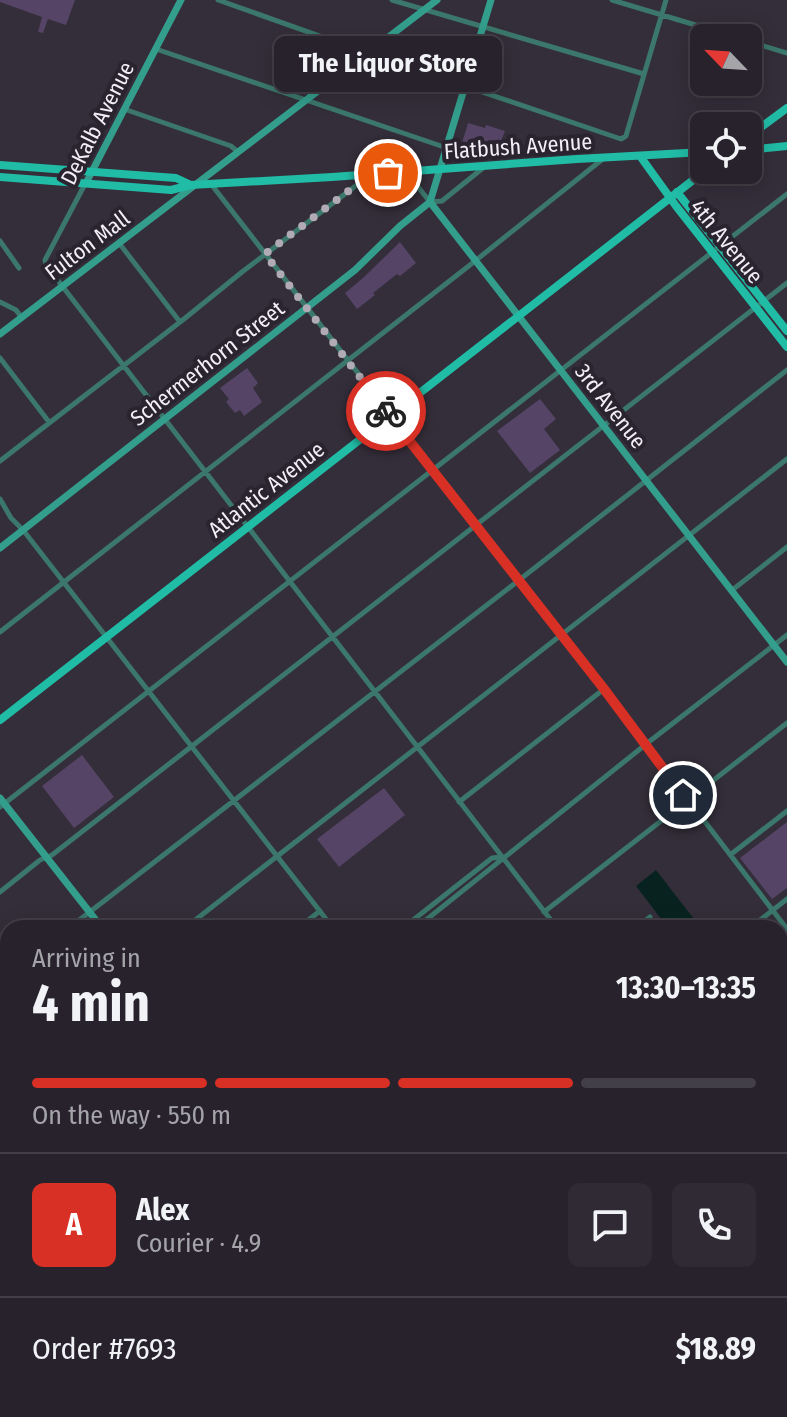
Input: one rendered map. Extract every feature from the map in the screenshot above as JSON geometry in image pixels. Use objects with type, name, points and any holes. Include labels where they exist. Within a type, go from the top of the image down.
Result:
[{"type":"main road","name":"DeKalb Avenue","points":[[86,183],[181,0]]},
{"type":"main road","name":"Fulton Mall","points":[[0,334],[437,0]]},
{"type":"main road","points":[[430,202],[491,0]]},
{"type":"main road","points":[[762,126],[786,108]]},
{"type":"main road","points":[[762,149],[787,146]]},
{"type":"main road","name":"Flatbush Avenue","points":[[193,184],[690,153]]},
{"type":"main road","name":"4th Avenue","points":[[640,156],[787,331]]},
{"type":"main road","points":[[0,165],[176,178],[193,184]]},
{"type":"main road","points":[[0,177],[171,190],[193,184]]},
{"type":"main road","name":"Atlantic Avenue","points":[[0,720],[690,182]]},
{"type":"main road","name":"3rd Avenue","points":[[430,202],[787,662]]},
{"type":"main road","name":"Schermerhorn Street","points":[[0,548],[355,270],[430,202]]},
{"type":"main road","name":"4th Avenue","points":[[761,303],[787,347]]},
{"type":"main road","points":[[2,803],[96,920]]},
{"type":"street","points":[[218,0],[617,138],[623,138],[628,129],[666,0]]},
{"type":"street","points":[[392,0],[645,74]]},
{"type":"street","points":[[612,0],[692,24]]},
{"type":"street","points":[[762,45],[787,53]]},
{"type":"street","points":[[156,49],[447,148]]},
{"type":"street","points":[[124,109],[231,146],[238,152]]},
{"type":"street","points":[[0,632],[604,158]]},
{"type":"street","points":[[430,202],[442,201],[487,165]]},
{"type":"street","name":"3rd Avenue","points":[[406,172],[430,202]]},
{"type":"street","points":[[0,461],[371,174]]},
{"type":"street","name":"DeKalb Avenue","points":[[62,286],[45,263],[86,183]]},
{"type":"street","points":[[211,184],[780,920]]},
{"type":"street","points":[[2,803],[787,194]]},
{"type":"street","points":[[0,241],[19,268]]},
{"type":"street","points":[[119,243],[180,322]]},
{"type":"street","points":[[0,892],[787,283]]},
{"type":"street","points":[[62,286],[550,920]]},
{"type":"street","points":[[0,302],[16,310],[22,318]]},
{"type":"street","points":[[0,358],[49,422]]},
{"type":"street","points":[[80,920],[787,370]]},
{"type":"street","points":[[195,920],[787,459]]},
{"type":"street","points":[[0,499],[11,518],[327,920]]},
{"type":"street","points":[[731,591],[787,547]]},
{"type":"street","points":[[426,920],[497,865],[502,857],[787,635]]},
{"type":"street","points":[[459,802],[604,689]]},
{"type":"street","points":[[544,912],[787,723]]},
{"type":"street","points":[[730,855],[787,811]]},
{"type":"street","points":[[413,920],[492,858],[502,857]]},
{"type":"street","points":[[760,920],[787,899]]},
{"type":"street","points":[[308,920],[320,911]]},
{"type":"street","points":[[646,920],[650,917]]},
{"type":"shaded area","points":[[0,0],[75,0],[66,25],[48,19],[43,33],[38,32],[42,17]]},
{"type":"shaded area","points":[[468,123],[505,131],[498,149],[459,153]]},
{"type":"shaded area","points":[[400,242],[416,263],[400,276],[397,274],[357,309],[345,293]]},
{"type":"shaded area","points":[[247,368],[258,383],[253,388],[262,402],[244,416],[240,410],[235,413],[220,388]]},
{"type":"shaded area","points":[[540,399],[556,419],[544,429],[560,450],[530,473],[497,431]]},
{"type":"shaded area","points":[[82,755],[114,797],[74,828],[42,786]]},
{"type":"shaded area","points":[[384,788],[405,815],[339,867],[317,839]]},
{"type":"shaded area","points":[[787,822],[787,888],[772,899],[740,858]]},
{"type":"shaded area","points":[[656,870],[695,920],[662,920],[636,886]]},
{"type":"way so far","points":[[386,411],[265,254],[371,174],[388,173]]},
{"type":"place","name":"The Liquor Store","points":[[388,173]]},
{"type":"route","points":[[386,411],[683,795]]}]
